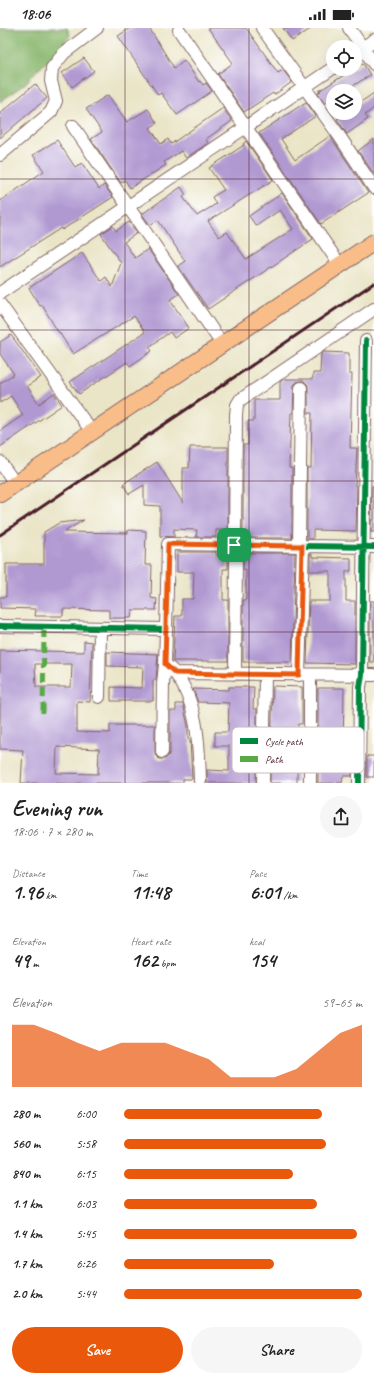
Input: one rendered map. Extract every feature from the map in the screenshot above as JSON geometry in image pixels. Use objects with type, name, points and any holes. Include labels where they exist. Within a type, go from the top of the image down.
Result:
[{"type":"main road","points":[[0,494],[374,242]]},
{"type":"street","points":[[0,155],[51,112],[56,101],[51,81],[52,68],[64,52],[97,28]]},
{"type":"street","points":[[262,28],[374,188]]},
{"type":"street","points":[[350,28],[355,40]]},
{"type":"street","points":[[179,30],[340,265]]},
{"type":"street","points":[[362,48],[374,40]]},
{"type":"street","points":[[362,53],[374,64]]},
{"type":"street","points":[[0,293],[326,73]]},
{"type":"street","points":[[73,126],[222,344]]},
{"type":"street","points":[[0,304],[92,432]]},
{"type":"street","points":[[234,674],[236,555],[234,545],[236,415],[238,405],[240,400],[374,309]]},
{"type":"street","points":[[360,727],[360,687],[368,675],[370,419],[366,341]]},
{"type":"street","points":[[301,388],[301,546],[307,727]]},
{"type":"street","points":[[0,462],[15,483]]},
{"type":"street","points":[[162,752],[168,544],[369,546]]},
{"type":"street","points":[[0,626],[166,629]]},
{"type":"street","points":[[99,697],[100,628]]},
{"type":"street","points":[[165,664],[175,673],[183,684],[192,709],[196,730],[200,781]]},
{"type":"street","points":[[175,673],[368,675]]},
{"type":"street","points":[[264,727],[265,675]]},
{"type":"street","points":[[263,773],[263,783]]},
{"type":"street","points":[[310,773],[310,783]]},
{"type":"street","points":[[359,773],[359,783]]},
{"type":"green space","points":[[0,28],[67,28],[70,35],[59,51],[36,71],[26,83],[0,102]]},
{"type":"building","points":[[130,28],[149,28],[174,68],[184,60],[199,82],[200,81],[203,85],[206,83],[212,91],[177,115],[161,93],[158,95],[118,36]]},
{"type":"building","points":[[208,28],[246,28],[278,73],[283,70],[292,82],[274,95],[273,93],[244,112],[218,74],[233,63]]},
{"type":"building","points":[[283,28],[312,28],[292,41]]},
{"type":"building","points":[[84,58],[94,71],[72,87],[62,73]]},
{"type":"building","points":[[362,64],[370,75],[356,84],[330,84],[343,76],[362,76]]},
{"type":"building","points":[[35,84],[47,98],[0,138],[0,113]]},
{"type":"building","points":[[326,87],[326,102],[318,93],[321,91],[319,91]]},
{"type":"building","points":[[374,93],[374,108],[365,115],[368,119],[347,134],[338,120],[362,120],[362,101]]},
{"type":"building","points":[[108,95],[127,122],[148,109],[157,123],[150,128],[161,144],[168,139],[171,144],[223,108],[232,121],[206,139],[208,143],[186,158],[181,151],[164,162],[166,165],[130,188],[125,180],[121,183],[91,139],[102,132],[86,109]]},
{"type":"building","points":[[306,102],[316,116],[281,139],[295,160],[330,136],[368,193],[321,224],[259,133]]},
{"type":"building","points":[[374,139],[374,174],[358,151]]},
{"type":"building","points":[[57,140],[75,167],[82,163],[99,189],[104,185],[113,197],[0,267],[0,201],[44,171],[33,155]]},
{"type":"building","points":[[246,141],[273,180],[208,221],[219,237],[227,232],[246,259],[293,229],[280,210],[256,226],[249,216],[282,193],[313,239],[208,309],[178,266],[185,261],[158,220],[150,225],[142,214],[181,187],[186,195],[183,197],[197,216],[216,204],[212,197],[224,190],[209,168],[244,145],[243,144]]},
{"type":"building","points":[[129,222],[137,233],[124,242],[135,258],[148,249],[179,294],[170,300],[189,328],[174,338],[170,332],[149,347],[152,351],[130,366],[127,362],[79,394],[70,382],[145,332],[134,316],[73,354],[42,305],[40,306],[29,288],[82,253],[101,281],[106,277],[112,287],[121,263],[101,234],[113,226],[116,231]]},
{"type":"building","points":[[11,335],[41,377],[27,386],[39,404],[54,393],[62,405],[0,447],[0,431],[23,415],[11,396],[0,403],[0,383],[14,374],[0,354],[0,342]]},
{"type":"building","points":[[324,352],[349,353],[349,374],[352,374],[350,448],[357,448],[355,486],[357,486],[356,531],[313,530],[313,539],[307,539],[307,468],[311,468],[312,413],[308,413],[308,385],[304,381],[301,381],[294,385],[293,413],[291,413],[289,468],[292,468],[292,538],[243,538],[243,445],[248,445],[248,421],[254,421],[254,400],[280,400],[280,382],[284,379],[313,379],[313,373],[320,373],[321,354]]},
{"type":"building","points":[[190,447],[228,447],[228,530],[216,530],[216,537],[196,537],[197,530],[174,529],[174,537],[160,536],[160,506],[144,505],[144,485],[129,494],[123,484],[157,462],[183,503],[183,468],[189,468]]},
{"type":"building","points":[[372,486],[374,486],[374,532],[371,532]]},
{"type":"building","points":[[84,520],[64,532],[128,533],[128,530],[146,531],[145,565],[152,565],[151,598],[157,599],[156,610],[132,610],[131,618],[109,618],[109,610],[63,609],[63,616],[35,616],[36,609],[0,608],[0,597],[6,597],[6,564],[44,564],[44,532],[59,523]]},
{"type":"building","points":[[177,552],[216,552],[216,555],[228,556],[228,569],[223,569],[223,600],[228,600],[228,661],[173,661],[175,616],[182,616],[182,599],[193,599],[194,572],[177,572]]},
{"type":"building","points":[[243,553],[295,553],[292,662],[243,662],[243,600],[246,600],[246,570],[243,569]]},
{"type":"building","points":[[310,554],[312,554],[312,557],[351,558],[351,571],[346,571],[346,601],[355,601],[355,664],[307,663],[309,601],[330,601],[330,571],[310,571]]},
{"type":"building","points":[[370,601],[374,601],[374,662],[370,662]]},
{"type":"building","points":[[84,641],[92,642],[90,702],[77,701],[77,732],[110,733],[110,725],[155,725],[155,755],[159,759],[165,759],[170,752],[170,711],[176,711],[176,704],[183,704],[188,726],[188,739],[190,740],[192,779],[183,779],[183,783],[21,783],[23,750],[0,749],[0,650],[84,652]],"holes":[[[35,664],[72,664],[71,687],[36,687]],[[57,747],[99,749],[98,774],[56,773]]]},
{"type":"building","points":[[107,652],[158,654],[156,680],[153,680],[153,701],[111,701],[111,687],[142,688],[143,667],[107,666]]},
{"type":"building","points":[[273,686],[302,687],[302,724],[298,724],[298,727],[272,727]]},
{"type":"building","points":[[229,687],[254,687],[253,709],[257,709],[257,727],[232,727],[232,773],[256,773],[256,783],[207,783],[207,770],[229,771],[229,746],[215,746],[215,732],[228,732],[229,703],[198,702],[193,689],[229,690]]},
{"type":"building","points":[[318,688],[344,688],[343,727],[319,727]]},
{"type":"building","points":[[367,756],[374,756],[374,777],[367,777]]},
{"type":"building","points":[[270,773],[297,773],[297,783],[270,783]]},
{"type":"building","points":[[318,773],[352,773],[352,776],[343,776],[342,783],[318,783]]},
{"type":"railway","points":[[0,535],[374,283]]},
{"type":"marked path","points":[[43,713],[44,627]]},
{"type":"cycle path","points":[[360,727],[360,687],[362,675],[366,341]]},
{"type":"cycle path","points":[[0,626],[166,629],[168,544],[374,547]]},
{"type":"cycle path","points":[[359,773],[359,783]]},
{"type":"route","points":[[168,544],[234,545],[302,546],[299,675],[175,673],[165,664],[168,544]]}]
